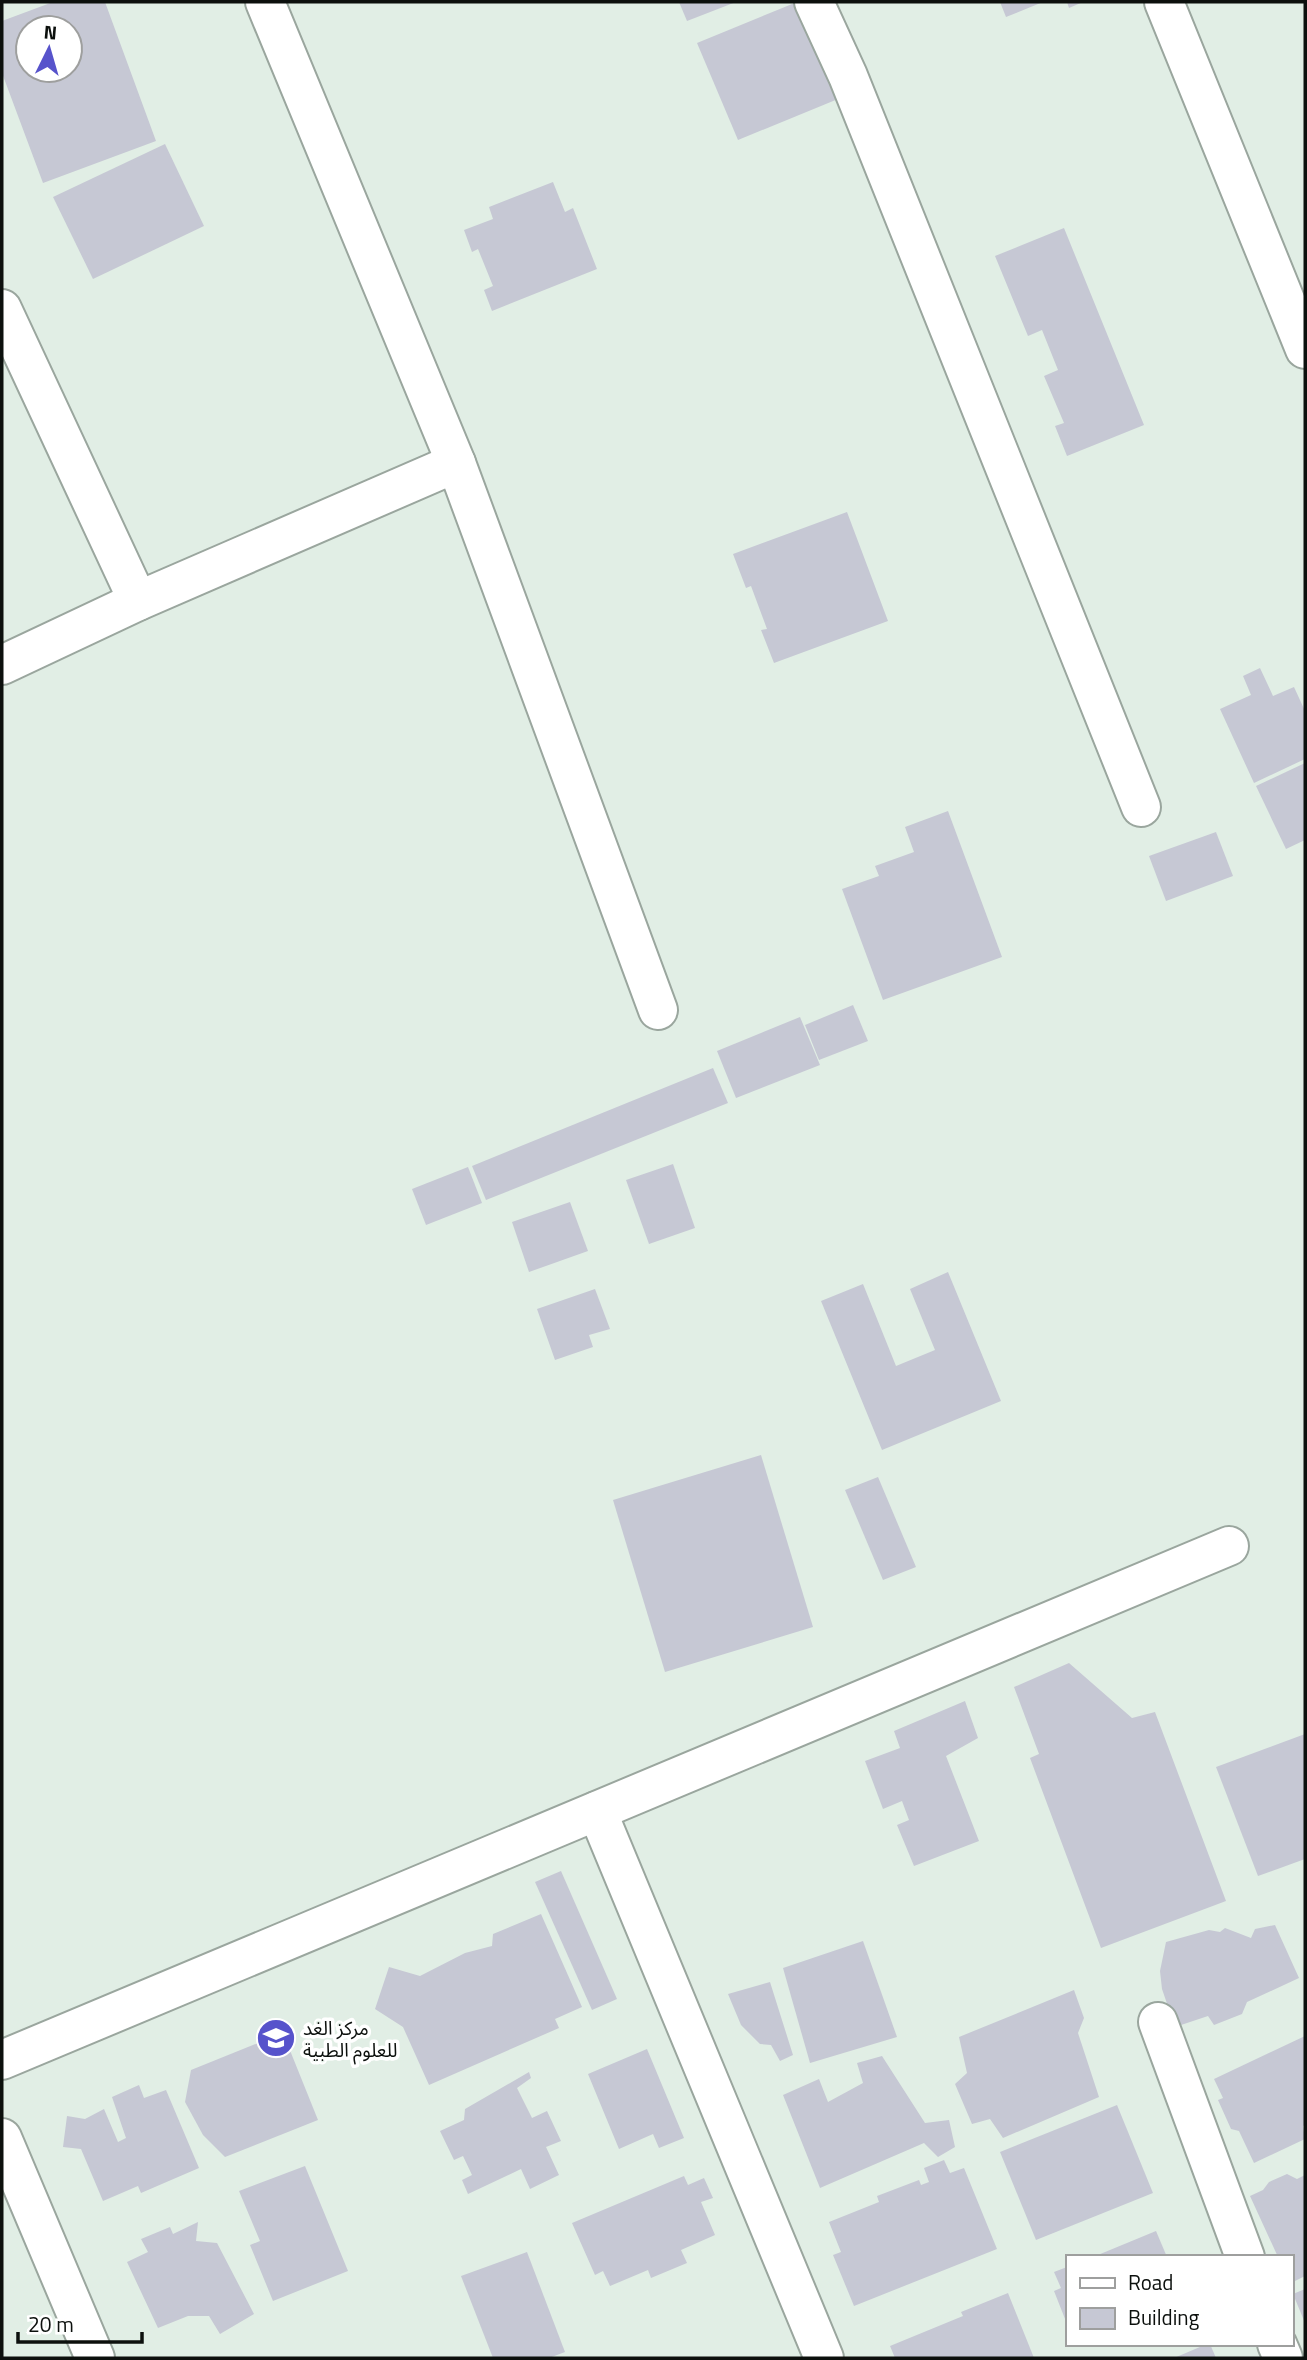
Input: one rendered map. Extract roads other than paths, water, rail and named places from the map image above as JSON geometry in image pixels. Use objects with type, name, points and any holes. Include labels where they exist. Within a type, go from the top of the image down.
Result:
[{"type":"street","points":[[265,2],[456,463],[659,1010]]},
{"type":"street","points":[[814,2],[848,76],[1142,807]]},
{"type":"street","points":[[1164,2],[1305,349]]},
{"type":"street","points":[[2,309],[138,601]]},
{"type":"street","points":[[2,665],[138,601],[456,463]]},
{"type":"street","points":[[2,2060],[1229,1546]]},
{"type":"street","points":[[597,1811],[824,2358]]},
{"type":"street","points":[[1158,2022],[1244,2255]]},
{"type":"street","points":[[5,2154],[95,2358]]},
{"type":"place","name":"مركز الغد للعلوم الطبية","points":[[276,2038]]}]
